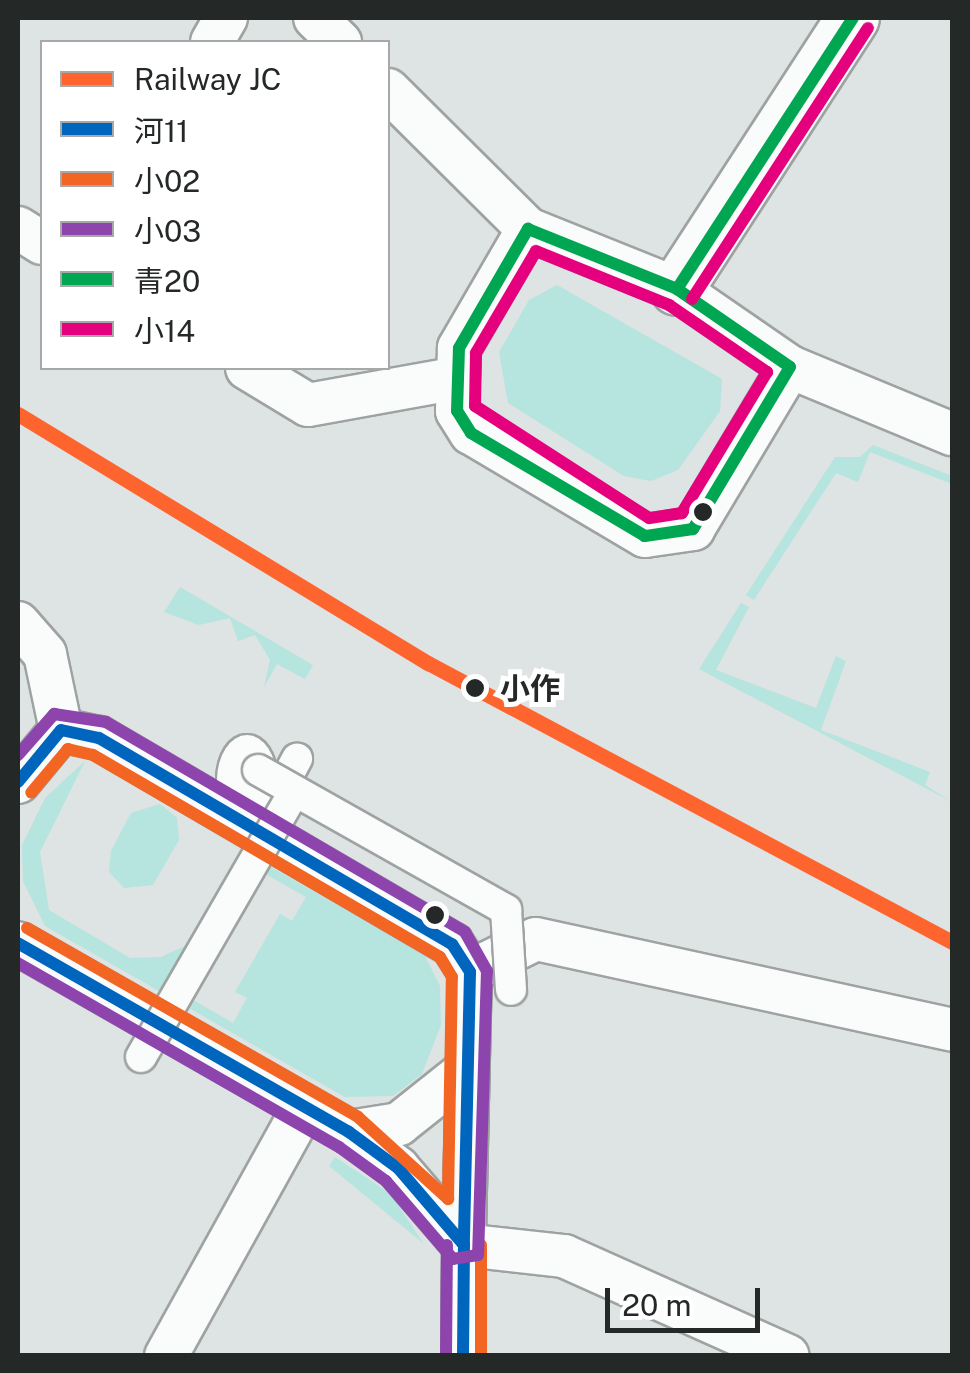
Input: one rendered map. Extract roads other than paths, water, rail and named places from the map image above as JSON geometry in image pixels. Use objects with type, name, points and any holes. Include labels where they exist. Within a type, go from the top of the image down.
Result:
[{"type":"street","points":[[213,40],[226,18]]},
{"type":"street","points":[[315,18],[338,40]]},
{"type":"street","points":[[677,289],[853,18]]},
{"type":"street","points":[[390,92],[528,229],[677,289],[790,367],[952,434]]},
{"type":"street","points":[[18,228],[40,242]]},
{"type":"street","points":[[528,229],[458,348],[452,378],[471,433],[645,536],[672,539],[693,529],[790,367]]},
{"type":"street","points":[[250,370],[308,405],[452,378]]},
{"type":"street","points":[[18,623],[45,654],[61,730]]},
{"type":"street","points":[[18,782],[61,730]]},
{"type":"street","points":[[61,730],[99,738],[387,899],[441,935],[470,972],[463,1356]]},
{"type":"street","points":[[141,1057],[283,777],[506,910],[511,990]]},
{"type":"street","points":[[470,972],[536,939],[952,1030]]},
{"type":"street","points":[[18,943],[349,1132],[398,1168],[464,1246],[564,1256],[788,1356]]},
{"type":"street","points":[[349,1132],[399,1124],[468,1070]]},
{"type":"street","points":[[166,1356],[304,1107]]},
{"type":"rail line","name":"JC","points":[[18,414],[428,663],[952,942]]},
{"type":"place","name":"小作","points":[[475,688]]}]
